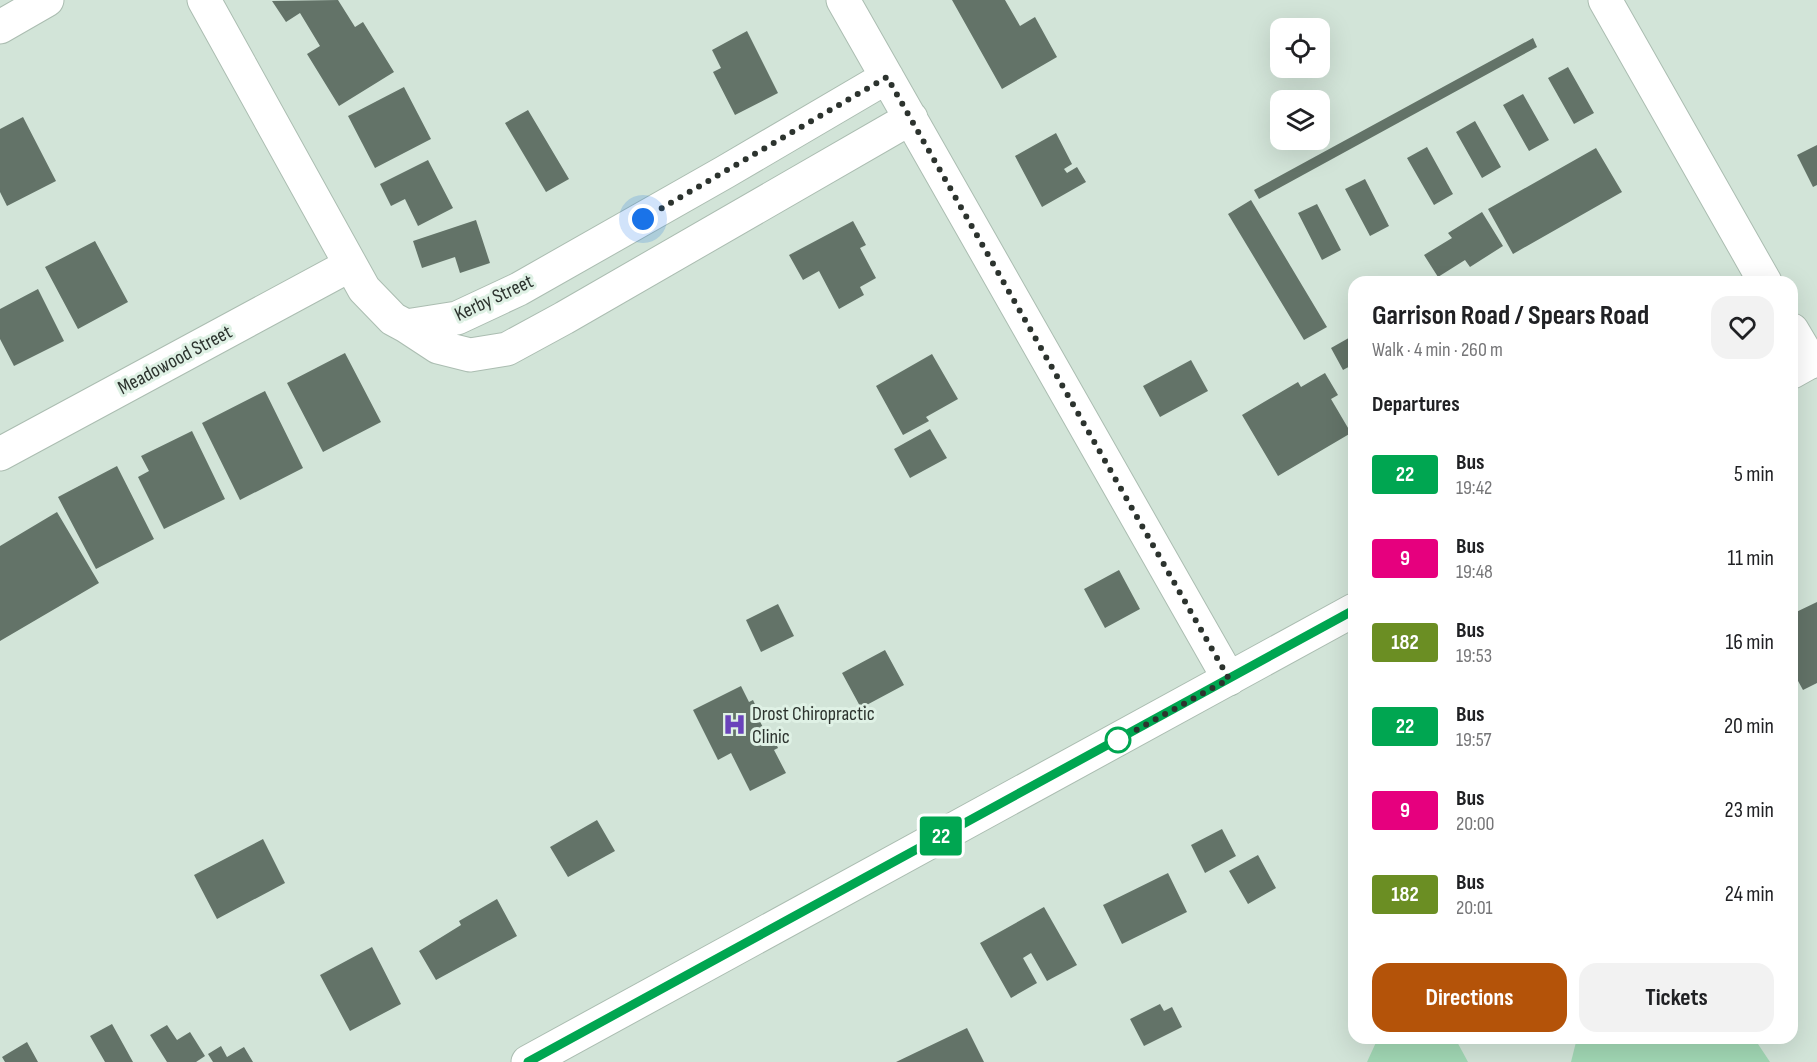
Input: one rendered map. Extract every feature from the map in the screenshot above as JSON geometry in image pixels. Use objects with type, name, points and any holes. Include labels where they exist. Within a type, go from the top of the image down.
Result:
[{"type":"street","points":[[0,27],[47,0]]},
{"type":"street","points":[[204,0],[364,289],[393,319],[406,326]]},
{"type":"street","points":[[843,0],[1229,679]]},
{"type":"street","points":[[1605,0],[1762,276]]},
{"type":"street","name":"Kerby Street","points":[[406,326],[457,318],[519,289],[887,77]]},
{"type":"street","name":"Kerby Street","points":[[406,326],[438,347],[470,355],[507,349],[911,118]]},
{"type":"street","name":"Meadowood Street","points":[[0,454],[350,265]]},
{"type":"street","points":[[1798,344],[1807,364]]},
{"type":"street","points":[[528,1062],[1348,613]]},
{"type":"green space","points":[[1375,1044],[1458,1044],[1468,1062],[1367,1062]]},
{"type":"green space","points":[[1576,1044],[1758,1044],[1770,1062],[1571,1062]]},
{"type":"building","points":[[338,0],[355,27],[363,22],[394,72],[339,106],[307,54],[320,46],[300,13],[286,22],[272,1]]},
{"type":"building","points":[[952,0],[1005,0],[1020,26],[1035,17],[1057,57],[1002,89]]},
{"type":"building","points":[[747,31],[778,93],[735,115],[713,72],[721,68],[712,50]]},
{"type":"building","points":[[1533,38],[1537,47],[1259,199],[1254,190]]},
{"type":"building","points":[[1568,67],[1594,113],[1574,124],[1548,78]]},
{"type":"building","points":[[404,87],[431,139],[375,168],[348,116]]},
{"type":"building","points":[[1523,94],[1549,140],[1529,151],[1503,105]]},
{"type":"building","points":[[528,110],[569,179],[546,192],[505,123]]},
{"type":"building","points":[[23,117],[56,181],[7,206],[0,192],[0,129]]},
{"type":"building","points":[[1475,121],[1501,167],[1482,178],[1456,132]]},
{"type":"building","points":[[1056,133],[1072,164],[1064,169],[1067,173],[1077,167],[1086,182],[1042,207],[1015,156]]},
{"type":"building","points":[[1817,145],[1817,185],[1813,187],[1797,155]]},
{"type":"building","points":[[1427,147],[1453,194],[1434,205],[1407,158]]},
{"type":"building","points":[[1596,148],[1622,192],[1513,254],[1488,209]]},
{"type":"building","points":[[428,160],[453,208],[418,226],[405,199],[391,206],[380,184]]},
{"type":"building","points":[[1365,179],[1389,226],[1370,236],[1345,189]]},
{"type":"building","points":[[1251,200],[1327,327],[1304,340],[1228,214]]},
{"type":"building","points":[[1317,204],[1341,250],[1322,260],[1298,213]]},
{"type":"building","points":[[1482,212],[1503,246],[1470,267],[1465,260],[1437,276],[1424,255],[1452,238],[1448,233]]},
{"type":"building","points":[[476,220],[490,263],[460,273],[455,257],[422,268],[413,241]]},
{"type":"building","points":[[853,221],[866,245],[860,248],[876,278],[860,287],[864,295],[839,309],[819,271],[803,280],[789,255]]},
{"type":"building","points":[[95,241],[128,302],[78,329],[45,267]]},
{"type":"building","points":[[38,289],[64,341],[14,366],[0,339],[0,309]]},
{"type":"building","points":[[1348,338],[1348,367],[1343,370],[1331,348]]},
{"type":"building","points":[[345,353],[381,422],[323,452],[287,383]]},
{"type":"building","points":[[932,354],[958,399],[926,417],[929,421],[903,435],[876,386]]},
{"type":"building","points":[[1191,360],[1208,391],[1160,417],[1143,386]]},
{"type":"building","points":[[1325,373],[1338,395],[1331,399],[1348,428],[1348,435],[1278,476],[1242,415],[1298,382],[1301,387]]},
{"type":"building","points":[[265,391],[303,468],[240,500],[202,423]]},
{"type":"building","points":[[930,429],[947,458],[910,478],[894,449]]},
{"type":"building","points":[[192,431],[225,499],[164,529],[138,477],[149,471],[141,456]]},
{"type":"building","points":[[117,466],[154,539],[96,569],[58,497]]},
{"type":"building","points":[[57,512],[99,583],[0,641],[0,546]]},
{"type":"building","points":[[1119,570],[1140,609],[1105,628],[1084,589]]},
{"type":"building","points":[[1817,602],[1817,683],[1803,690],[1798,681],[1798,611]]},
{"type":"building","points":[[778,604],[794,636],[761,652],[746,620]]},
{"type":"building","points":[[885,650],[904,685],[861,708],[842,673]]},
{"type":"building","points":[[741,686],[749,702],[753,700],[759,713],[756,714],[766,733],[770,731],[778,748],[774,750],[786,773],[750,791],[731,753],[718,760],[693,710]]},
{"type":"building","points":[[597,820],[615,851],[568,877],[550,847]]},
{"type":"building","points":[[1222,829],[1236,856],[1205,873],[1191,845]]},
{"type":"building","points":[[263,839],[285,883],[217,919],[194,875]]},
{"type":"building","points":[[1258,855],[1276,888],[1248,904],[1229,871]]},
{"type":"building","points":[[1168,873],[1187,912],[1122,944],[1103,905]]},
{"type":"building","points":[[497,899],[517,936],[436,980],[419,951],[461,925],[459,921]]},
{"type":"building","points":[[1044,907],[1077,965],[1047,981],[1031,953],[1023,958],[1037,983],[1011,998],[980,943]]},
{"type":"building","points":[[372,947],[401,1004],[350,1031],[320,975]]},
{"type":"building","points":[[1160,1004],[1164,1011],[1172,1007],[1182,1027],[1144,1046],[1130,1019]]},
{"type":"building","points":[[112,1024],[133,1062],[105,1062],[90,1036]]},
{"type":"building","points":[[167,1025],[177,1040],[190,1032],[205,1056],[196,1062],[167,1062],[150,1035]]},
{"type":"building","points":[[967,1028],[984,1062],[896,1062]]},
{"type":"building","points":[[27,1042],[38,1062],[5,1062],[2,1057]]},
{"type":"building","points":[[221,1046],[227,1057],[244,1047],[253,1062],[213,1062],[208,1054]]},
{"type":"bus line","name":"22","points":[[528,1062],[1348,613]]},
{"type":"place","name":"Drost Chiropractic Clinic","points":[[734,725]]},
{"type":"route","points":[[643,219],[887,77],[1229,679],[1118,740]]}]
